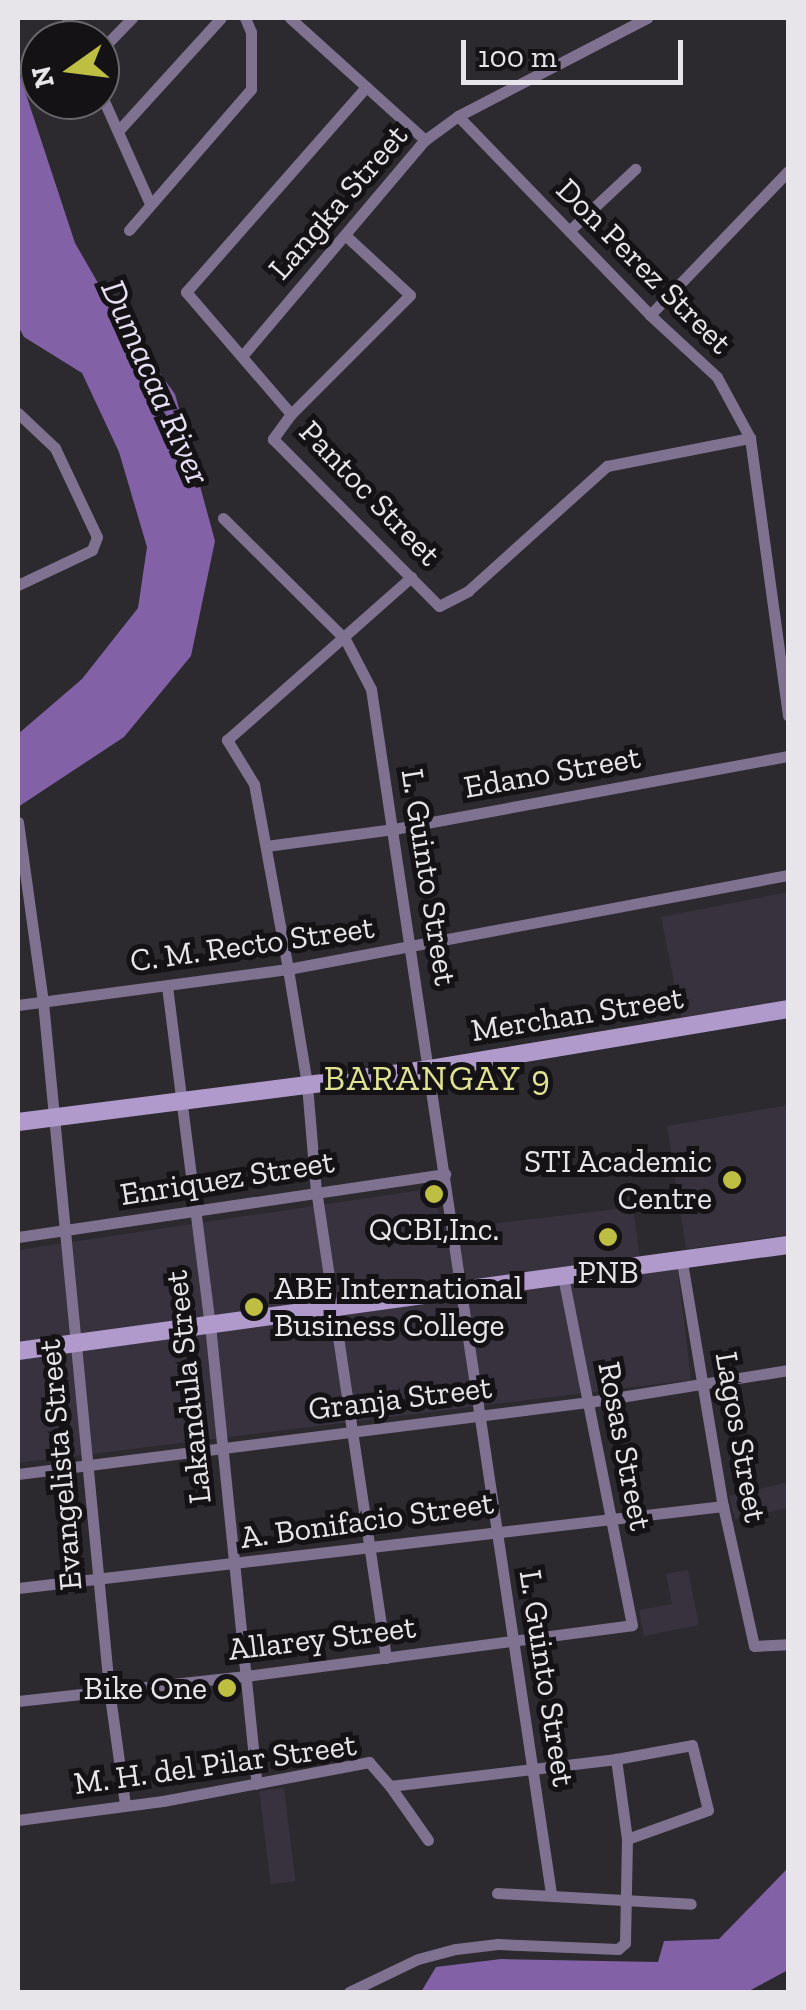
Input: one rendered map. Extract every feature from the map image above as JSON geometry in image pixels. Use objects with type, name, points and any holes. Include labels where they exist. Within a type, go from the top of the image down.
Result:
[{"type":"main road","name":"Merchan Street","points":[[18,1122],[430,1069],[788,1009]]},
{"type":"main road","points":[[18,1351],[788,1245]]},
{"type":"street","points":[[119,130],[220,18]]},
{"type":"street","points":[[129,230],[251,88],[252,32],[245,18]]},
{"type":"street","points":[[290,18],[425,140]]},
{"type":"street","name":"Langka Street","points":[[243,355],[425,140],[458,116],[647,18]]},
{"type":"street","points":[[345,235],[410,295],[292,414],[186,292],[366,87]]},
{"type":"street","name":"Don Perez Street","points":[[458,116],[650,315],[717,377],[750,438],[782,615],[788,715]]},
{"type":"street","points":[[114,120],[150,204]]},
{"type":"street","points":[[569,231],[635,169]]},
{"type":"street","points":[[650,315],[787,170]]},
{"type":"street","points":[[18,413],[55,448],[96,538],[92,550],[18,585]]},
{"type":"street","name":"Pantoc Street","points":[[292,414],[272,439],[439,606],[468,592],[608,466],[750,438]]},
{"type":"street","name":"L. Guinto Street","points":[[223,518],[345,639],[371,689],[496,1530],[536,1768],[551,1894]]},
{"type":"street","points":[[386,1658],[316,1192],[307,1084],[288,969],[254,784],[227,740],[345,639],[411,576]]},
{"type":"street","name":"Edano Street","points":[[266,846],[394,829],[788,756]]},
{"type":"street","name":"Evangelista Street","points":[[18,822],[43,1002],[86,1465],[125,1805]]},
{"type":"street","name":"C. M. Recto Street","points":[[18,1005],[288,969],[788,875]]},
{"type":"street","name":"Lakandula Street","points":[[167,986],[197,1210],[258,1784]]},
{"type":"street","name":"Enriquez Street","points":[[18,1237],[445,1174]]},
{"type":"street","name":"Lagos Street","points":[[682,1262],[723,1506],[754,1646],[788,1644]]},
{"type":"street","name":"Rosas Street","points":[[563,1277],[632,1625]]},
{"type":"street","name":"Granja Street","points":[[18,1474],[589,1402],[788,1370]]},
{"type":"street","name":"A. Bonifacio Street","points":[[18,1588],[723,1506]]},
{"type":"street","name":"Allarey Street","points":[[18,1701],[246,1676],[632,1625]]},
{"type":"street","name":"M. H. del Pilar Street","points":[[18,1820],[258,1784],[369,1762],[390,1786],[616,1759],[692,1744],[708,1810],[626,1839]]},
{"type":"street","points":[[349,1992],[418,1960],[456,1949],[498,1944],[618,1949],[625,1942],[626,1839],[616,1759]]},
{"type":"street","points":[[390,1786],[428,1840]]},
{"type":"street","points":[[497,1892],[691,1904]]},
{"type":"shaded area","points":[[788,892],[788,1002],[682,1023],[661,917]]},
{"type":"shaded area","name":"STI Academic Centre","points":[[788,1105],[788,1235],[686,1249],[667,1126]]},
{"type":"shaded area","points":[[435,1188],[441,1230],[633,1207],[640,1259],[676,1254],[691,1380],[18,1463],[18,1250]]},
{"type":"shaded area","points":[[788,1482],[788,1508],[735,1519],[729,1496]]},
{"type":"shaded area","points":[[688,1570],[699,1625],[644,1636],[639,1610],[672,1604],[666,1574]]},
{"type":"shaded area","points":[[284,1788],[295,1881],[271,1884],[259,1791]]},
{"type":"water","name":"Dumacaa River","points":[[18,70],[20,120],[34,120],[75,243],[113,309],[175,394],[215,541],[191,656],[124,737],[18,807],[18,734],[82,679],[138,608],[147,547],[119,452],[82,373],[24,337],[18,326]]},
{"type":"water","points":[[788,1868],[788,1970],[747,1992],[421,1992],[436,1967],[501,1959],[658,1962],[664,1941],[719,1939]]},
{"type":"place","name":"STI Academic Centre","points":[[732,1180]]},
{"type":"place","name":"QCBI,Inc.","points":[[434,1194]]},
{"type":"place","name":"PNB","points":[[608,1237]]},
{"type":"place","name":"ABE International Business College","points":[[254,1307]]},
{"type":"place","name":"Bike One","points":[[227,1688]]},
{"type":"district","name":"BARANGAY 9","points":[[438,1078]]}]
